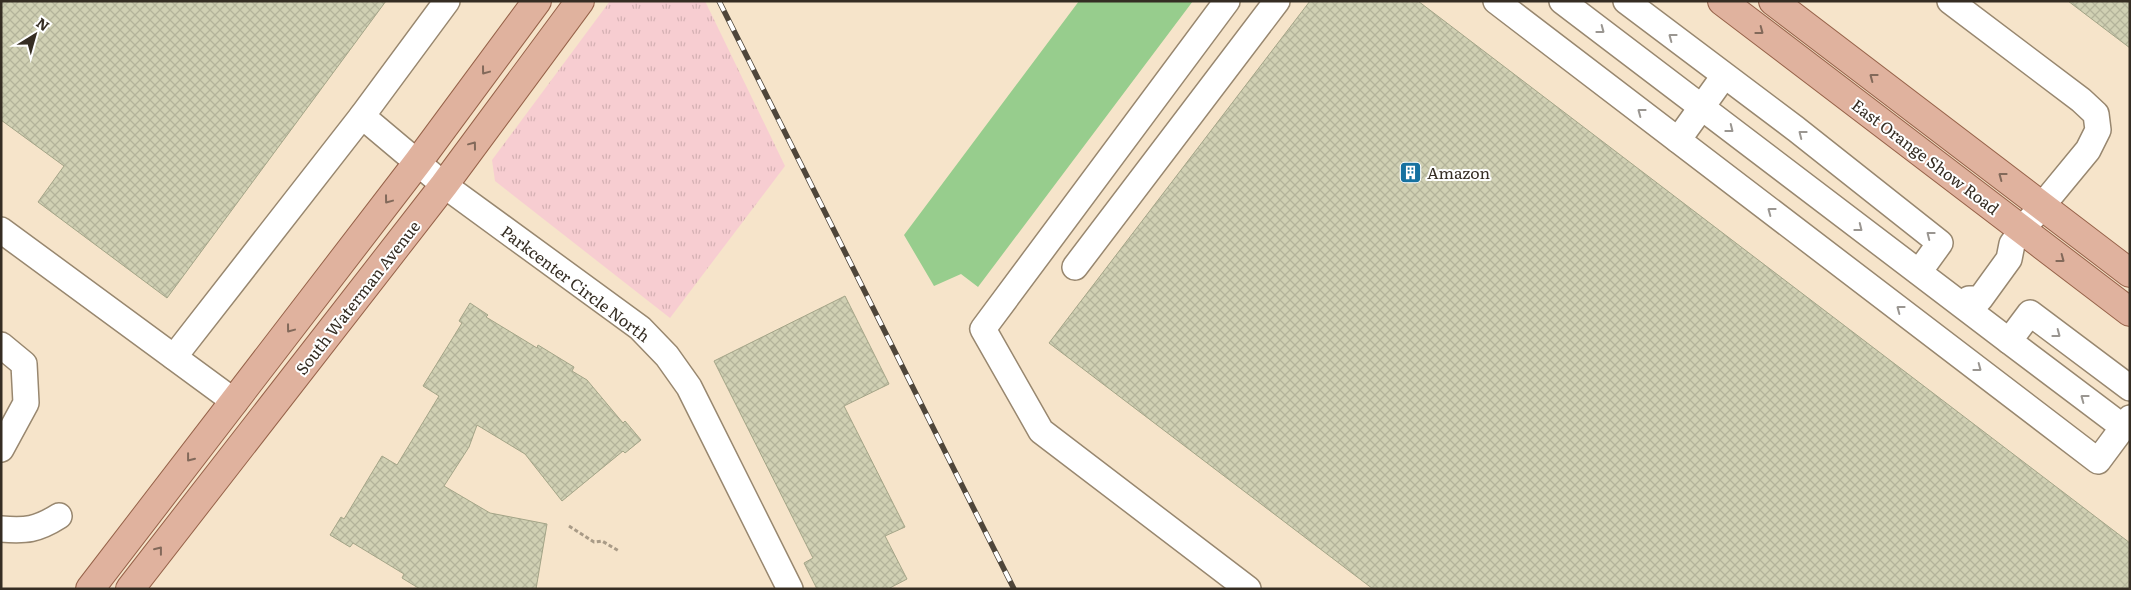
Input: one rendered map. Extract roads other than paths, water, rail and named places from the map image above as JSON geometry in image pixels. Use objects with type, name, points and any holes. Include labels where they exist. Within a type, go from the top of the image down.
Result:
[{"type":"main road","name":"South Waterman Avenue","points":[[90,589],[418,162],[536,1]]},
{"type":"main road","name":"South Waterman Avenue","points":[[130,589],[444,184],[580,1]]},
{"type":"main road","name":"East Orange Show Road","points":[[1722,1],[2017,237],[2130,312]]},
{"type":"main road","name":"East Orange Show Road","points":[[1773,1],[2130,274]]},
{"type":"street","points":[[174,357],[362,116],[447,1]]},
{"type":"street","points":[[1227,1],[983,329],[1041,431],[1248,589]]},
{"type":"street","points":[[1075,267],[1277,1]]},
{"type":"street","points":[[1496,1],[2098,461],[2126,422],[2009,341],[1970,298],[1919,272],[1875,241],[1702,106],[1562,1]]},
{"type":"street","points":[[1626,1],[1796,129],[1940,243],[1919,272]]},
{"type":"street","points":[[1939,338],[1970,298],[1998,250],[2017,237],[2088,150],[2098,130],[2096,114],[1950,1]]},
{"type":"street","points":[[1678,140],[1724,76]]},
{"type":"street","name":"Parkcenter Circle North","points":[[362,116],[444,184],[640,328],[667,356],[689,387],[790,589]]},
{"type":"street","points":[[1138,121],[1168,145]]},
{"type":"street","points":[[1,230],[235,402]]},
{"type":"street","points":[[2009,341],[2030,313],[2130,388]]},
{"type":"street","points":[[1,345],[24,364],[26,403],[1,449]]},
{"type":"street","points":[[1,529],[23,531],[43,527],[59,516]]},
{"type":"railway","points":[[719,1],[1014,589]]},
{"type":"place","name":"Amazon","points":[[1411,172]]}]
